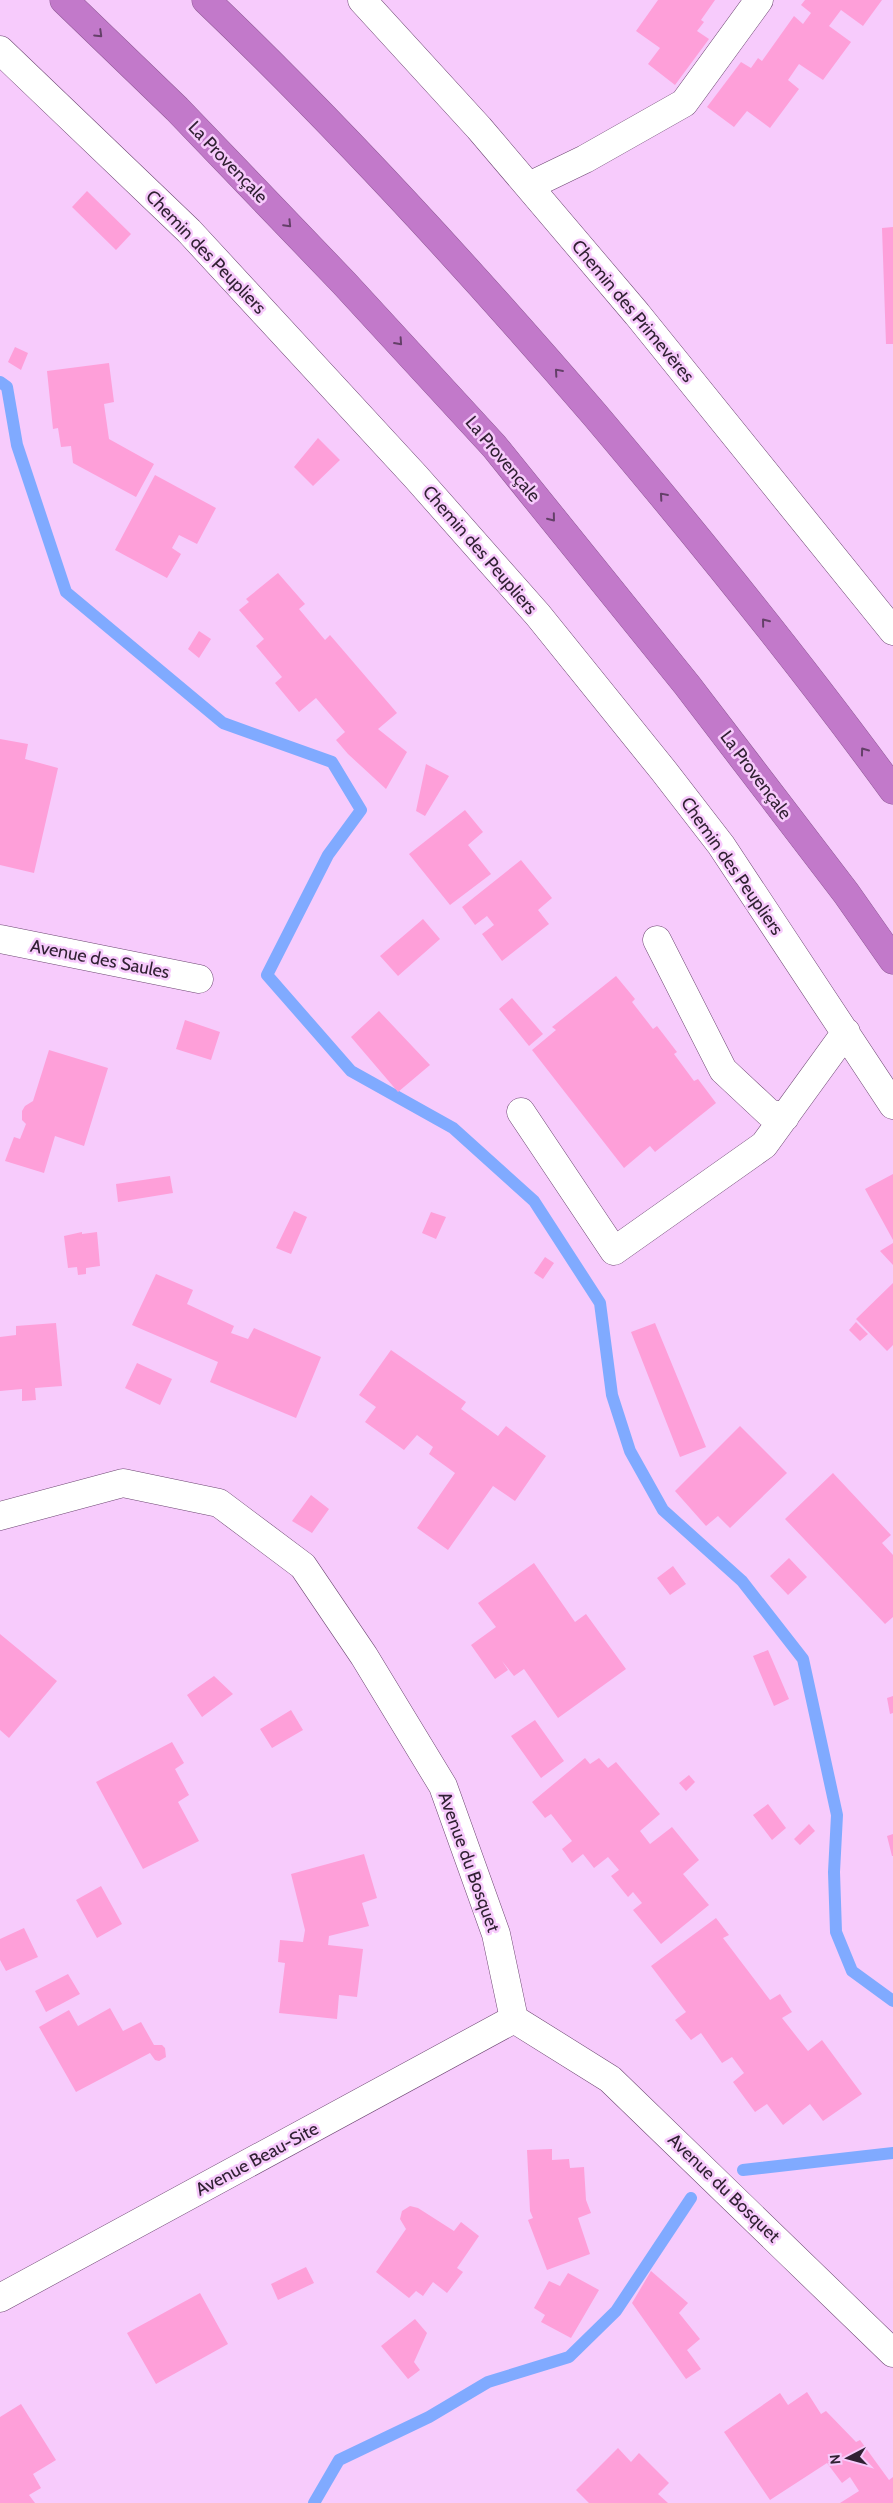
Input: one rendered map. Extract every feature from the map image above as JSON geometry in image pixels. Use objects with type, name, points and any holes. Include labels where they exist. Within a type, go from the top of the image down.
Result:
[{"type":"highway","name":"La Provençale","points":[[64,0],[176,109],[344,283],[494,446],[687,685],[846,893],[893,960]]},
{"type":"highway","points":[[206,0],[296,86],[502,307],[681,517],[836,711],[893,790]]},
{"type":"street","name":"Chemin des Primevères","points":[[362,0],[529,186],[637,314],[893,631]]},
{"type":"street","points":[[529,186],[585,159],[684,103],[759,0]]},
{"type":"street","name":"Chemin des Peupliers","points":[[0,50],[189,231],[416,478],[538,615],[721,845],[893,1105]]},
{"type":"street","name":"Avenue des Saules","points":[[0,939],[199,979]]},
{"type":"street","points":[[658,940],[723,1070],[769,1113],[785,1117]]},
{"type":"street","points":[[521,1112],[614,1251],[764,1145],[846,1032]]},
{"type":"street","name":"Avenue du Bosquet","points":[[0,1516],[123,1483],[219,1503],[303,1566],[364,1656],[443,1786],[496,1934],[514,2019],[610,2078],[893,2353]]},
{"type":"street","name":"Avenue Beau-Site","points":[[0,2298],[514,2019]]},
{"type":"building","points":[[658,0],[715,0],[701,20],[704,22],[697,31],[709,39],[675,85],[648,64],[660,48],[636,31]]},
{"type":"building","points":[[805,0],[882,0],[863,26],[841,10],[829,26],[851,42],[823,80],[799,64],[788,80],[799,89],[770,128],[747,111],[734,127],[707,107],[741,62],[751,68],[758,58],[762,61],[794,16],[803,24],[811,13],[801,5]]},
{"type":"building","points":[[87,191],[131,234],[116,250],[72,207]]},
{"type":"building","points":[[893,227],[893,344],[886,344],[882,228]]},
{"type":"building","points":[[15,347],[28,353],[21,370],[8,362]]},
{"type":"building","points":[[109,363],[114,402],[104,404],[109,439],[154,464],[136,497],[73,463],[71,446],[61,447],[58,428],[53,429],[47,371]]},
{"type":"building","points":[[318,438],[340,460],[313,486],[294,467]]},
{"type":"building","points":[[155,475],[216,508],[197,544],[179,535],[172,548],[181,554],[167,578],[115,550]]},
{"type":"building","points":[[278,573],[305,604],[299,609],[325,640],[330,635],[397,713],[378,729],[407,752],[386,789],[348,754],[336,740],[345,732],[316,698],[299,712],[275,683],[282,677],[256,646],[264,639],[239,610],[249,602],[246,599]]},
{"type":"building","points":[[199,631],[211,639],[199,658],[188,649]]},
{"type":"building","points":[[0,739],[28,744],[25,759],[58,768],[34,873],[0,865]]},
{"type":"building","points":[[426,764],[449,776],[425,816],[416,811]]},
{"type":"building","points":[[465,810],[483,832],[468,845],[491,874],[450,905],[409,854]]},
{"type":"building","points":[[521,860],[552,898],[538,910],[549,924],[502,961],[482,934],[494,925],[487,916],[475,925],[462,907]]},
{"type":"building","points":[[423,919],[440,939],[398,976],[380,956]]},
{"type":"building","points":[[616,976],[635,999],[632,1002],[653,1029],[657,1026],[677,1052],[674,1054],[694,1081],[698,1079],[716,1103],[655,1152],[650,1146],[624,1168],[532,1050],[556,1030],[552,1027]]},
{"type":"building","points":[[512,998],[543,1034],[529,1046],[499,1009]]},
{"type":"building","points":[[379,1011],[430,1065],[398,1092],[351,1037]]},
{"type":"building","points":[[185,1020],[220,1032],[211,1060],[176,1049]]},
{"type":"building","points":[[49,1050],[108,1068],[84,1146],[55,1136],[44,1173],[5,1161],[14,1137],[20,1139],[26,1124],[22,1120],[22,1111],[25,1106],[33,1101]]},
{"type":"building","points":[[893,1174],[893,1240],[865,1189]]},
{"type":"building","points":[[170,1176],[173,1193],[118,1202],[116,1184]]},
{"type":"building","points":[[294,1211],[307,1217],[291,1254],[276,1248]]},
{"type":"building","points":[[431,1212],[446,1217],[436,1239],[422,1233]]},
{"type":"building","points":[[82,1232],[82,1234],[97,1232],[100,1266],[86,1268],[86,1274],[78,1275],[77,1267],[68,1268],[64,1236]]},
{"type":"building","points":[[893,1243],[893,1265],[880,1251]]},
{"type":"building","points":[[545,1257],[554,1263],[543,1279],[534,1273]]},
{"type":"building","points":[[156,1274],[193,1290],[187,1304],[234,1326],[231,1333],[248,1339],[254,1328],[321,1357],[296,1418],[210,1382],[218,1362],[132,1325]]},
{"type":"building","points":[[893,1283],[893,1345],[887,1351],[856,1319]]},
{"type":"building","points":[[856,1322],[868,1334],[860,1341],[849,1330]]},
{"type":"building","points":[[56,1323],[62,1386],[35,1388],[36,1400],[22,1401],[22,1389],[0,1391],[0,1337],[16,1335],[16,1326]]},
{"type":"building","points":[[655,1323],[706,1447],[680,1457],[631,1332]]},
{"type":"building","points":[[391,1350],[466,1402],[461,1409],[498,1436],[506,1426],[546,1456],[515,1501],[493,1486],[448,1550],[417,1528],[455,1473],[429,1454],[433,1447],[417,1435],[404,1450],[365,1422],[376,1407],[359,1395]]},
{"type":"building","points":[[137,1363],[172,1379],[160,1405],[125,1388]]},
{"type":"building","points":[[740,1426],[787,1473],[730,1528],[718,1516],[706,1526],[675,1491]]},
{"type":"building","points":[[833,1473],[891,1535],[882,1543],[893,1555],[893,1617],[885,1624],[785,1519]]},
{"type":"building","points":[[311,1495],[329,1509],[312,1533],[292,1521]]},
{"type":"building","points":[[789,1558],[807,1577],[788,1595],[770,1576]]},
{"type":"building","points":[[534,1563],[575,1622],[586,1614],[626,1669],[558,1718],[524,1669],[514,1676],[502,1661],[508,1670],[495,1679],[471,1645],[496,1627],[478,1603]]},
{"type":"building","points":[[673,1566],[686,1584],[670,1595],[657,1578]]},
{"type":"building","points":[[0,1634],[57,1681],[9,1738],[0,1730]]},
{"type":"building","points":[[768,1650],[789,1699],[774,1706],[753,1656]]},
{"type":"building","points":[[214,1676],[233,1694],[202,1717],[187,1695]]},
{"type":"building","points":[[893,1696],[893,1713],[890,1714],[887,1698]]},
{"type":"building","points":[[291,1710],[303,1730],[272,1748],[260,1729]]},
{"type":"building","points":[[535,1720],[564,1761],[541,1778],[511,1736]]},
{"type":"building","points":[[172,1742],[184,1763],[175,1769],[189,1795],[178,1802],[199,1841],[143,1869],[96,1782]]},
{"type":"building","points":[[585,1758],[590,1764],[599,1758],[608,1768],[616,1762],[660,1814],[640,1831],[650,1844],[672,1827],[699,1860],[683,1874],[709,1905],[661,1944],[633,1910],[642,1903],[633,1892],[628,1897],[611,1876],[619,1870],[608,1857],[594,1868],[583,1854],[572,1863],[562,1849],[572,1841],[551,1814],[545,1818],[532,1802]]},
{"type":"building","points":[[689,1775],[695,1782],[686,1791],[679,1783]]},
{"type":"building","points":[[768,1804],[786,1828],[772,1840],[753,1815]]},
{"type":"building","points":[[809,1824],[815,1831],[800,1845],[794,1839]]},
{"type":"building","points":[[893,1834],[893,1856],[892,1856],[887,1836]]},
{"type":"building","points":[[364,1854],[377,1898],[362,1903],[369,1926],[329,1936],[328,1945],[363,1949],[357,1997],[339,1995],[337,2019],[279,2013],[285,1963],[278,1962],[280,1940],[303,1942],[305,1930],[291,1874]]},
{"type":"building","points":[[101,1886],[122,1924],[97,1938],[76,1900]]},
{"type":"building","points":[[716,1918],[729,1935],[723,1938],[770,2000],[780,1994],[792,2012],[782,2018],[808,2051],[822,2040],[862,2094],[823,2121],[810,2104],[783,2125],[767,2104],[755,2112],[733,2082],[744,2073],[732,2057],[722,2063],[701,2033],[691,2040],[675,2020],[686,2012],[651,1966]]},
{"type":"building","points":[[24,1928],[38,1957],[6,1971],[0,1960],[0,1939]]},
{"type":"building","points":[[68,1974],[80,1994],[46,2012],[35,1991]]},
{"type":"building","points":[[110,2008],[123,2031],[141,2022],[154,2045],[162,2045],[165,2048],[166,2057],[159,2061],[155,2060],[150,2053],[76,2092],[39,2027],[69,2010],[78,2026]]},
{"type":"building","points":[[552,2149],[552,2160],[569,2159],[570,2168],[584,2167],[586,2200],[591,2213],[578,2218],[590,2254],[547,2270],[528,2220],[533,2218],[530,2211],[527,2150]]},
{"type":"building","points":[[410,2206],[418,2208],[454,2231],[461,2222],[479,2236],[457,2268],[463,2272],[447,2293],[433,2282],[423,2296],[416,2291],[409,2298],[376,2272],[406,2229],[400,2219],[402,2211]]},
{"type":"building","points":[[306,2267],[314,2283],[278,2300],[271,2284]]},
{"type":"building","points":[[651,2271],[688,2303],[679,2313],[700,2339],[687,2350],[701,2369],[686,2379],[632,2303]]},
{"type":"building","points":[[568,2273],[599,2290],[571,2338],[541,2322],[545,2315],[534,2308],[549,2281],[560,2286]]},
{"type":"building","points":[[200,2293],[228,2344],[156,2384],[127,2333]]},
{"type":"building","points":[[415,2319],[427,2333],[414,2362],[420,2370],[408,2379],[381,2346]]},
{"type":"building","points":[[807,2392],[821,2414],[826,2411],[856,2442],[860,2440],[889,2480],[893,2477],[893,2503],[840,2503],[859,2491],[850,2477],[842,2483],[827,2463],[770,2500],[724,2432],[780,2393],[788,2405]]},
{"type":"building","points":[[21,2404],[56,2460],[33,2474],[41,2488],[29,2495],[35,2503],[0,2503],[0,2417]]},
{"type":"building","points":[[618,2448],[631,2462],[639,2453],[669,2483],[658,2494],[668,2503],[589,2503],[576,2490]]},
{"type":"waterway","points":[[0,382],[7,387],[17,445],[66,592],[223,723],[332,762],[361,810],[328,855],[267,975],[351,1071],[453,1128],[534,1201],[600,1303],[612,1395],[630,1451],[663,1510],[742,1581],[803,1659],[837,1815],[834,1872],[836,1932],[852,1971],[893,2001]]},
{"type":"waterway","points":[[743,2170],[893,2153]]},
{"type":"waterway","points":[[314,2503],[339,2460],[429,2417],[488,2382],[569,2357],[616,2311],[691,2198]]}]
